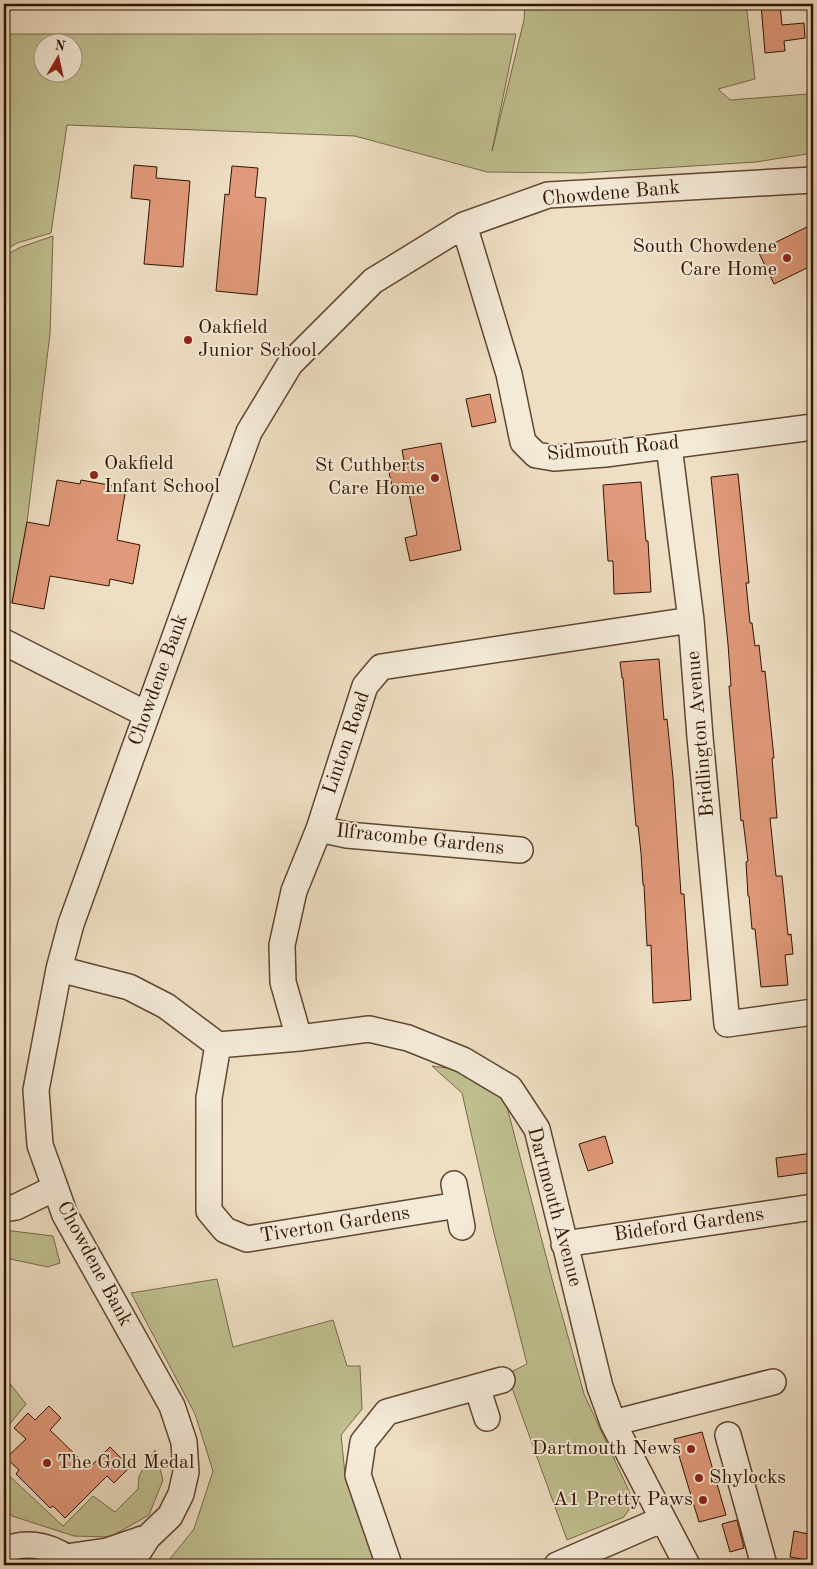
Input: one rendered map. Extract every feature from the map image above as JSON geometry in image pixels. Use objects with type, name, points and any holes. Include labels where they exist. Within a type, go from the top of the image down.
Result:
[{"type":"street","name":"Chowdene Bank","points":[[130,1565],[148,1537],[170,1516],[181,1494],[186,1472],[184,1442],[172,1406],[65,1215],[40,1145],[36,1090],[59,969],[71,924],[249,432],[290,364],[373,281],[464,224],[548,195],[813,180]]},
{"type":"street","name":"Sidmouth Road","points":[[464,224],[509,374],[523,442],[536,455],[554,458],[669,446],[813,426]]},
{"type":"street","name":"Bridlington Avenue","points":[[669,446],[691,620],[727,1024],[813,1012]]},
{"type":"street","name":"Linton Road","points":[[299,1038],[282,982],[282,945],[294,891],[319,829],[365,686],[381,667],[691,620]]},
{"type":"street","points":[[4,642],[146,714]]},
{"type":"street","name":"Ilfracombe Gardens","points":[[319,829],[347,835],[520,850]]},
{"type":"street","points":[[59,969],[129,986],[166,1006],[218,1045]]},
{"type":"street","name":"Dartmouth Avenue","points":[[218,1045],[299,1038],[370,1029],[408,1038],[463,1060],[510,1088],[537,1129],[600,1387],[613,1423],[687,1565]]},
{"type":"street","name":"Tiverton Gardens","points":[[218,1045],[209,1098],[209,1211],[225,1230],[247,1239],[458,1205]]},
{"type":"street","points":[[4,1209],[16,1207],[55,1188]]},
{"type":"street","name":"Bideford Gardens","points":[[564,1244],[813,1207]]},
{"type":"street","points":[[389,1565],[358,1475],[362,1442],[387,1412],[502,1380]]},
{"type":"street","points":[[613,1423],[773,1382]]},
{"type":"street","points":[[477,1387],[487,1418]]},
{"type":"street","points":[[728,1435],[764,1565]]},
{"type":"street","points":[[557,1565],[663,1519]]},
{"type":"street","name":"Chowdene Bank","points":[[71,1561],[148,1537]]},
{"type":"street","points":[[7,1545],[33,1545],[49,1548],[71,1561]]},
{"type":"green space","points":[[525,4],[746,4],[755,79],[718,89],[730,100],[808,94],[813,90],[813,153],[756,162],[582,173],[487,172],[355,136],[67,125],[51,233],[17,243],[4,251],[4,34],[32,34],[32,82],[82,82],[82,34],[516,34],[492,151],[524,20]]},
{"type":"green space","points":[[53,236],[50,334],[27,522],[12,603],[4,599],[4,256],[21,247]]},
{"type":"green space","points":[[432,1066],[453,1069],[484,1083],[506,1103],[584,1394],[629,1491],[632,1505],[624,1517],[567,1540],[507,1374],[527,1364],[493,1229],[462,1093]]},
{"type":"green space","points":[[4,1230],[53,1236],[60,1263],[48,1267],[4,1259]]},
{"type":"green space","points":[[217,1279],[233,1347],[333,1320],[347,1366],[360,1366],[362,1409],[341,1435],[345,1474],[375,1565],[165,1565],[194,1529],[213,1471],[195,1414],[131,1293]]},
{"type":"green space","points":[[4,1376],[26,1404],[9,1425],[4,1435]]},
{"type":"green space","points":[[155,1450],[163,1480],[149,1515],[110,1537],[74,1536],[12,1516],[4,1506],[4,1471],[63,1526],[93,1496],[115,1512],[138,1489],[139,1476]]},
{"type":"building","points":[[761,4],[780,4],[782,25],[804,23],[805,38],[784,41],[785,51],[765,53]]},
{"type":"building","points":[[134,165],[157,167],[156,178],[190,181],[183,267],[144,264],[150,200],[131,198]]},
{"type":"building","points":[[232,166],[258,168],[255,197],[266,198],[257,295],[216,291],[225,194],[229,195]]},
{"type":"building","name":"South Chowdene Care Home","points":[[813,224],[813,265],[774,284],[758,251]]},
{"type":"building","points":[[490,394],[496,422],[472,427],[466,399]]},
{"type":"building","name":"St Cuthberts Care Home","points":[[441,443],[461,550],[410,561],[405,538],[417,535],[407,483],[392,486],[388,468],[405,465],[402,450]]},
{"type":"building","points":[[738,474],[749,583],[746,583],[750,623],[752,623],[755,646],[759,645],[762,672],[765,671],[774,758],[772,758],[777,818],[770,818],[776,876],[782,876],[788,935],[791,934],[793,954],[785,955],[788,985],[761,987],[755,929],[752,929],[748,896],[746,862],[748,861],[743,820],[741,821],[729,686],[731,686],[728,644],[711,477]]},
{"type":"building","points":[[57,480],[80,484],[81,480],[126,488],[117,540],[140,545],[133,584],[110,579],[109,586],[50,576],[44,609],[12,603],[27,522],[49,526]]},
{"type":"building","points":[[641,482],[646,541],[648,541],[651,592],[614,594],[613,561],[608,561],[603,485]]},
{"type":"building","points":[[659,659],[664,720],[667,719],[673,778],[681,894],[684,894],[691,1000],[653,1003],[651,945],[647,946],[641,853],[638,826],[636,826],[620,662]]},
{"type":"building","points":[[605,1136],[613,1163],[588,1171],[579,1144]]},
{"type":"building","points":[[813,1153],[813,1172],[778,1177],[776,1158]]},
{"type":"building","name":"The Gold Medal","points":[[49,1406],[61,1418],[50,1430],[89,1468],[110,1447],[130,1467],[114,1483],[107,1476],[65,1518],[53,1506],[50,1508],[16,1474],[19,1470],[6,1458],[26,1439],[14,1428],[28,1413],[35,1420]]},
{"type":"building","points":[[702,1432],[726,1515],[699,1522],[674,1439]]},
{"type":"building","points":[[737,1520],[744,1548],[730,1552],[722,1524]]},
{"type":"building","points":[[794,1531],[813,1535],[813,1561],[790,1557]]},
{"type":"place","name":"South Chowdene Care Home","points":[[787,258]]},
{"type":"place","name":"Oakfield Junior School","points":[[188,340]]},
{"type":"place","name":"Oakfield Infant School","points":[[94,475]]},
{"type":"place","name":"St Cuthberts Care Home","points":[[435,478]]},
{"type":"place","name":"Dartmouth News","points":[[691,1449]]},
{"type":"place","name":"The Gold Medal","points":[[47,1463]]},
{"type":"place","name":"Shylocks","points":[[699,1478]]},
{"type":"place","name":"A1 Pretty Paws","points":[[703,1500]]}]
